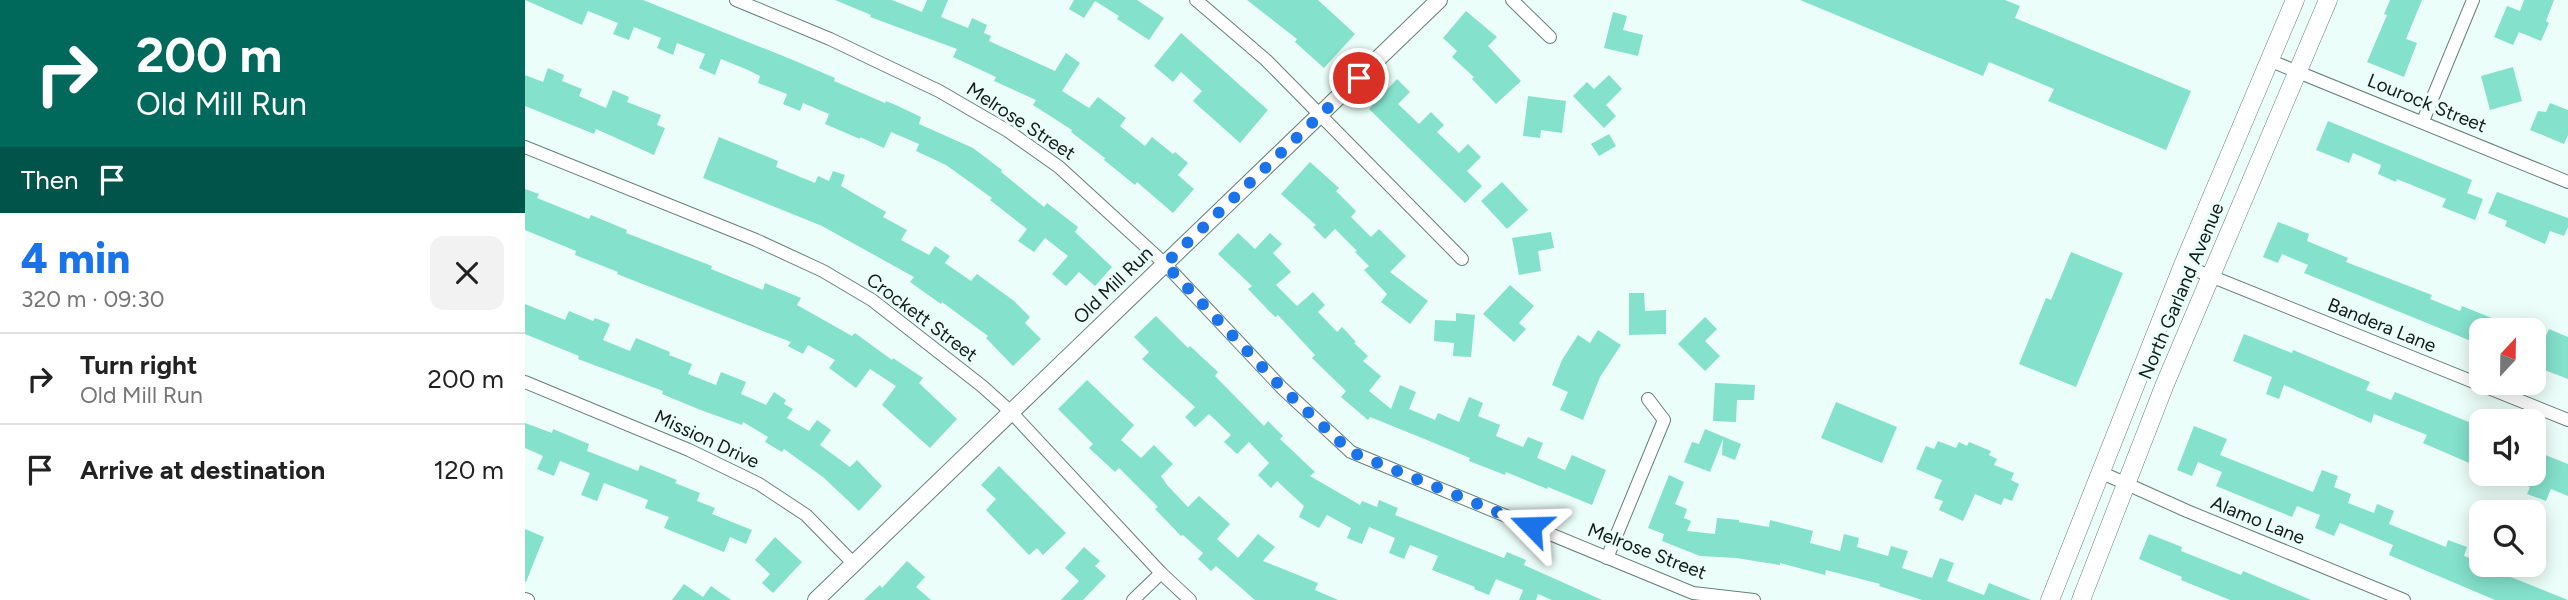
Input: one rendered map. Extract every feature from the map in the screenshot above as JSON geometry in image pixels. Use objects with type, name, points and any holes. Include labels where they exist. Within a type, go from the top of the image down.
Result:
[{"type":"main road","name":"North Garland Avenue","points":[[2050,600],[2183,265],[2295,0]]},
{"type":"main road","name":"North Garland Avenue","points":[[2081,600],[2210,276],[2327,0]]},
{"type":"street","name":"Melrose Street","points":[[736,0],[829,38],[927,85],[1008,131],[1059,167],[1165,264],[1282,388],[1351,452],[1693,593],[1754,600]]},
{"type":"street","points":[[1196,0],[1266,60],[1462,259]]},
{"type":"street","name":"Old Mill Run","points":[[816,600],[1439,0]]},
{"type":"street","points":[[1512,0],[1550,37]]},
{"type":"street","points":[[2423,121],[2473,0]]},
{"type":"street","name":"Lourock Street","points":[[2271,61],[2568,182]]},
{"type":"street","name":"Crockett Street","points":[[525,147],[756,240],[823,271],[872,300],[1011,412],[1161,573],[1190,600]]},
{"type":"street","name":"Bandera Lane","points":[[2183,265],[2568,420]]},
{"type":"street","name":"Mission Drive","points":[[525,382],[689,450],[759,484],[806,515],[853,564]]},
{"type":"street","points":[[1607,558],[1664,420],[1647,399]]},
{"type":"street","name":"Alamo Lane","points":[[2100,472],[2187,512],[2404,600]]},
{"type":"street","points":[[1133,600],[1161,573]]},
{"type":"building","points":[[525,0],[643,0],[793,60],[885,103],[886,101],[898,106],[921,117],[919,124],[973,148],[1044,207],[1047,203],[1078,227],[1075,232],[1112,267],[1095,286],[1079,272],[1066,286],[1052,274],[1068,256],[1045,238],[1034,252],[1018,241],[1027,229],[990,200],[992,198],[946,165],[916,151],[919,144],[891,132],[884,148],[825,124],[829,114],[803,103],[800,111],[783,104],[787,94],[758,83],[760,76],[748,70],[721,59],[715,75],[699,68],[705,54],[677,43],[673,55],[657,48],[661,38],[634,27],[629,40],[613,34],[618,23],[588,11],[582,25]]},
{"type":"building","points":[[835,0],[892,0],[922,12],[927,0],[948,0],[941,17],[968,28],[972,18],[987,25],[984,33],[991,36],[989,41],[1055,71],[1066,53],[1080,63],[1062,91],[1089,108],[1098,97],[1126,118],[1120,126],[1145,146],[1152,137],[1173,154],[1175,152],[1188,163],[1178,175],[1194,189],[1173,213],[1137,182],[1135,185],[1104,160],[1105,158],[1071,132],[1072,130],[1033,105],[1036,100],[994,81],[996,77],[953,57],[957,49],[870,17],[871,15]]},
{"type":"building","points":[[1074,0],[1137,0],[1164,18],[1149,40],[1095,1],[1084,18],[1069,9]]},
{"type":"building","points":[[1247,0],[1318,0],[1355,34],[1324,68],[1295,42],[1297,39]]},
{"type":"building","points":[[1800,0],[2005,0],[2020,6],[2015,18],[2191,91],[2166,150],[2048,101],[2054,89],[1989,62],[1983,76]]},
{"type":"building","points":[[2390,0],[2422,0],[2406,39],[2417,43],[2404,77],[2367,62],[2387,15],[2384,14]]},
{"type":"building","points":[[2524,0],[2554,0],[2546,21],[2549,23],[2541,41],[2519,32],[2513,45],[2494,37],[2507,6],[2520,11]]},
{"type":"building","points":[[1466,11],[1497,37],[1488,46],[1521,81],[1496,104],[1472,79],[1474,77],[1452,57],[1457,51],[1443,38]]},
{"type":"building","points":[[1613,12],[1627,16],[1623,30],[1643,35],[1638,56],[1604,48]]},
{"type":"building","points":[[1181,33],[1268,110],[1240,143],[1193,101],[1202,91],[1181,72],[1173,82],[1154,66]]},
{"type":"building","points":[[2513,67],[2522,101],[2490,110],[2481,76]]},
{"type":"building","points":[[548,68],[564,75],[562,81],[582,89],[579,96],[606,108],[613,90],[629,97],[627,102],[661,115],[657,125],[665,128],[654,155],[596,129],[594,134],[525,106],[525,75],[543,82]]},
{"type":"building","points":[[1609,75],[1622,89],[1606,105],[1616,116],[1604,128],[1573,96],[1587,82],[1594,89]]},
{"type":"building","points":[[1397,79],[1410,92],[1398,104],[1419,124],[1431,112],[1444,125],[1437,132],[1459,153],[1468,144],[1481,157],[1467,171],[1482,186],[1465,203],[1369,109]]},
{"type":"building","points":[[1528,96],[1566,101],[1562,133],[1541,130],[1540,138],[1523,136]]},
{"type":"building","points":[[2550,103],[2568,110],[2568,135],[2564,144],[2530,130],[2538,111],[2546,112]]},
{"type":"building","points":[[2328,121],[2472,180],[2467,193],[2483,199],[2475,220],[2442,207],[2446,199],[2378,174],[2381,165],[2353,153],[2349,163],[2316,150]]},
{"type":"building","points":[[1609,134],[1616,146],[1599,156],[1591,144]]},
{"type":"building","points":[[719,137],[778,161],[776,167],[815,183],[818,176],[829,181],[833,171],[845,175],[841,186],[886,212],[883,217],[907,230],[901,240],[929,255],[935,246],[950,256],[945,263],[971,281],[977,274],[1014,301],[1030,317],[1025,323],[1041,339],[1013,366],[986,338],[988,336],[910,282],[914,277],[822,226],[703,178]]},
{"type":"building","points":[[1310,162],[1339,188],[1336,191],[1356,211],[1351,217],[1371,237],[1379,229],[1406,256],[1390,272],[1428,301],[1410,324],[1381,302],[1387,294],[1364,270],[1369,266],[1355,252],[1357,251],[1335,229],[1325,239],[1313,227],[1316,225],[1281,194]]},
{"type":"building","points":[[1502,182],[1528,210],[1507,229],[1481,201]]},
{"type":"building","points":[[525,189],[539,194],[537,198],[589,219],[591,215],[627,230],[626,233],[712,266],[711,269],[763,290],[765,283],[801,298],[797,305],[852,336],[855,333],[923,378],[919,383],[957,419],[930,448],[882,405],[896,386],[870,369],[856,388],[829,368],[835,360],[808,345],[803,354],[788,346],[791,342],[617,274],[618,272],[575,255],[576,251],[525,230]]},
{"type":"building","points":[[2497,192],[2568,218],[2564,236],[2550,231],[2545,244],[2505,226],[2507,221],[2488,213]]},
{"type":"building","points":[[2278,222],[2309,234],[2307,241],[2348,258],[2346,262],[2432,295],[2430,299],[2460,311],[2462,306],[2492,318],[2469,318],[2469,340],[2304,273],[2308,265],[2282,254],[2278,263],[2263,257]]},
{"type":"building","points":[[1551,232],[1554,248],[1538,251],[1541,271],[1519,275],[1512,238]]},
{"type":"building","points":[[1238,233],[1255,249],[1270,233],[1282,244],[1273,253],[1291,272],[1276,285],[1297,306],[1313,292],[1325,305],[1318,312],[1337,332],[1342,327],[1368,356],[1363,361],[1381,376],[1369,391],[1391,409],[1400,385],[1416,392],[1409,409],[1435,420],[1438,413],[1459,422],[1469,397],[1483,403],[1478,416],[1500,425],[1496,436],[1523,447],[1528,437],[1543,443],[1537,458],[1565,470],[1572,455],[1606,470],[1592,505],[1548,487],[1547,489],[1506,472],[1505,475],[1469,461],[1470,458],[1370,417],[1368,420],[1341,397],[1346,391],[1312,358],[1315,355],[1278,315],[1275,317],[1248,289],[1252,286],[1218,254]]},
{"type":"building","points":[[2071,252],[2123,273],[2076,387],[2019,364],[2046,298],[2051,300]]},
{"type":"building","points":[[1510,285],[1534,306],[1519,323],[1526,329],[1514,342],[1483,314]]},
{"type":"building","points":[[1629,293],[1644,293],[1645,311],[1666,310],[1666,334],[1629,335]]},
{"type":"building","points":[[525,304],[565,320],[569,311],[593,321],[595,318],[610,324],[603,340],[630,351],[636,338],[692,364],[688,374],[716,385],[721,372],[746,382],[741,394],[766,405],[774,392],[786,400],[784,404],[793,409],[787,418],[809,431],[817,420],[831,430],[820,445],[850,467],[857,460],[882,486],[859,511],[823,477],[784,449],[782,452],[765,442],[768,437],[743,422],[742,425],[698,409],[662,394],[663,391],[578,359],[579,356],[525,334]]},
{"type":"building","points":[[1456,313],[1475,315],[1471,357],[1453,356],[1454,343],[1434,341],[1435,320],[1456,321]]},
{"type":"building","points":[[1156,316],[1188,348],[1190,346],[1218,372],[1215,376],[1264,426],[1268,421],[1283,436],[1280,439],[1315,472],[1310,476],[1360,505],[1362,501],[1377,507],[1379,500],[1398,508],[1395,515],[1504,558],[1507,552],[1526,560],[1524,565],[1602,600],[1552,600],[1538,594],[1536,600],[1519,600],[1523,590],[1496,579],[1489,595],[1432,570],[1438,556],[1410,545],[1404,559],[1389,553],[1395,538],[1369,527],[1362,544],[1347,538],[1351,528],[1327,515],[1319,528],[1299,517],[1304,506],[1277,481],[1271,488],[1258,475],[1269,463],[1249,442],[1237,454],[1224,442],[1231,435],[1209,414],[1195,427],[1185,417],[1195,407],[1142,359],[1149,352],[1134,337]]},
{"type":"building","points":[[1705,317],[1717,329],[1705,341],[1720,356],[1705,371],[1678,344]]},
{"type":"building","points":[[2549,329],[2568,337],[2568,379],[2546,371],[2546,336]]},
{"type":"building","points":[[1598,330],[1621,345],[1600,377],[1583,420],[1560,410],[1568,392],[1552,385],[1562,360],[1578,335],[1590,343]]},
{"type":"building","points":[[2244,334],[2292,353],[2293,350],[2370,382],[2366,390],[2391,400],[2395,392],[2469,422],[2469,463],[2423,443],[2427,435],[2374,414],[2371,423],[2284,385],[2279,399],[2266,394],[2272,377],[2233,361]]},
{"type":"building","points":[[1087,380],[1134,425],[1121,440],[1141,458],[1154,445],[1173,464],[1161,476],[1188,507],[1199,496],[1230,524],[1217,539],[1238,558],[1258,534],[1275,547],[1263,561],[1318,583],[1315,590],[1338,600],[1255,600],[1216,566],[1211,571],[1198,559],[1203,553],[1181,536],[1155,509],[1158,507],[1119,468],[1115,472],[1089,448],[1093,444],[1058,409]]},
{"type":"building","points":[[1715,383],[1755,385],[1754,400],[1737,400],[1736,422],[1713,421]]},
{"type":"building","points":[[1836,402],[1897,427],[1882,463],[1821,438]]},
{"type":"building","points":[[525,423],[552,433],[553,429],[589,444],[587,451],[638,471],[640,465],[677,480],[675,483],[700,493],[697,501],[715,508],[712,514],[752,530],[746,544],[730,537],[724,552],[664,528],[669,517],[645,508],[648,500],[604,483],[597,501],[581,495],[590,473],[560,461],[554,476],[537,469],[543,456],[525,448]]},
{"type":"building","points":[[2194,426],[2227,439],[2220,455],[2313,492],[2322,470],[2338,476],[2334,487],[2351,494],[2348,503],[2374,513],[2377,504],[2394,511],[2389,524],[2446,547],[2448,540],[2467,547],[2464,556],[2469,558],[2469,577],[2510,577],[2568,600],[2495,600],[2389,555],[2393,545],[2340,523],[2334,536],[2315,528],[2320,515],[2297,506],[2292,517],[2216,486],[2222,472],[2198,462],[2192,476],[2177,470]]},
{"type":"building","points":[[1705,429],[1741,444],[1735,460],[1722,455],[1723,439],[1710,472],[1684,462],[1692,442],[1699,444]]},
{"type":"building","points":[[1938,441],[1956,448],[1959,442],[1967,446],[1969,442],[1991,451],[1989,455],[1997,459],[1994,465],[2014,473],[2011,480],[2019,484],[2012,501],[2004,498],[2001,505],[1975,494],[1963,521],[1939,510],[1943,501],[1934,498],[1942,480],[1916,469],[1926,446],[1934,449]]},
{"type":"building","points":[[2546,455],[2568,464],[2568,496],[2551,489],[2546,501],[2527,494],[2530,487],[2527,486],[2546,486]]},
{"type":"building","points":[[999,466],[1066,533],[1043,555],[1037,548],[1029,555],[986,510],[996,499],[981,485]]},
{"type":"building","points":[[1669,475],[1684,482],[1675,504],[1687,509],[1684,518],[1691,521],[1687,531],[1715,534],[1717,518],[1769,527],[1770,520],[1813,531],[1810,543],[1840,551],[1844,534],[1859,538],[1857,547],[1888,556],[1891,546],[1908,551],[1902,568],[1932,578],[1940,558],[1954,563],[1947,581],[1984,595],[1989,583],[2031,600],[1922,600],[1879,586],[1880,584],[1826,570],[1825,575],[1780,563],[1700,556],[1662,541],[1664,534],[1648,528]]},
{"type":"building","points":[[525,529],[544,537],[526,582],[525,582]]},
{"type":"building","points":[[2149,534],[2182,547],[2181,551],[2241,575],[2243,571],[2311,600],[2230,600],[2139,559]]},
{"type":"building","points":[[775,537],[802,562],[773,593],[762,583],[770,574],[755,560]]},
{"type":"building","points":[[1084,547],[1100,561],[1095,566],[1106,576],[1083,600],[1061,600],[1079,581],[1065,568]]},
{"type":"building","points":[[907,561],[925,577],[916,587],[931,600],[864,600],[880,585],[882,588]]},
{"type":"building","points":[[684,584],[703,597],[711,586],[731,600],[672,600]]},
{"type":"route","points":[[1359,78],[1165,264],[1282,388],[1351,452],[1531,526]]}]
